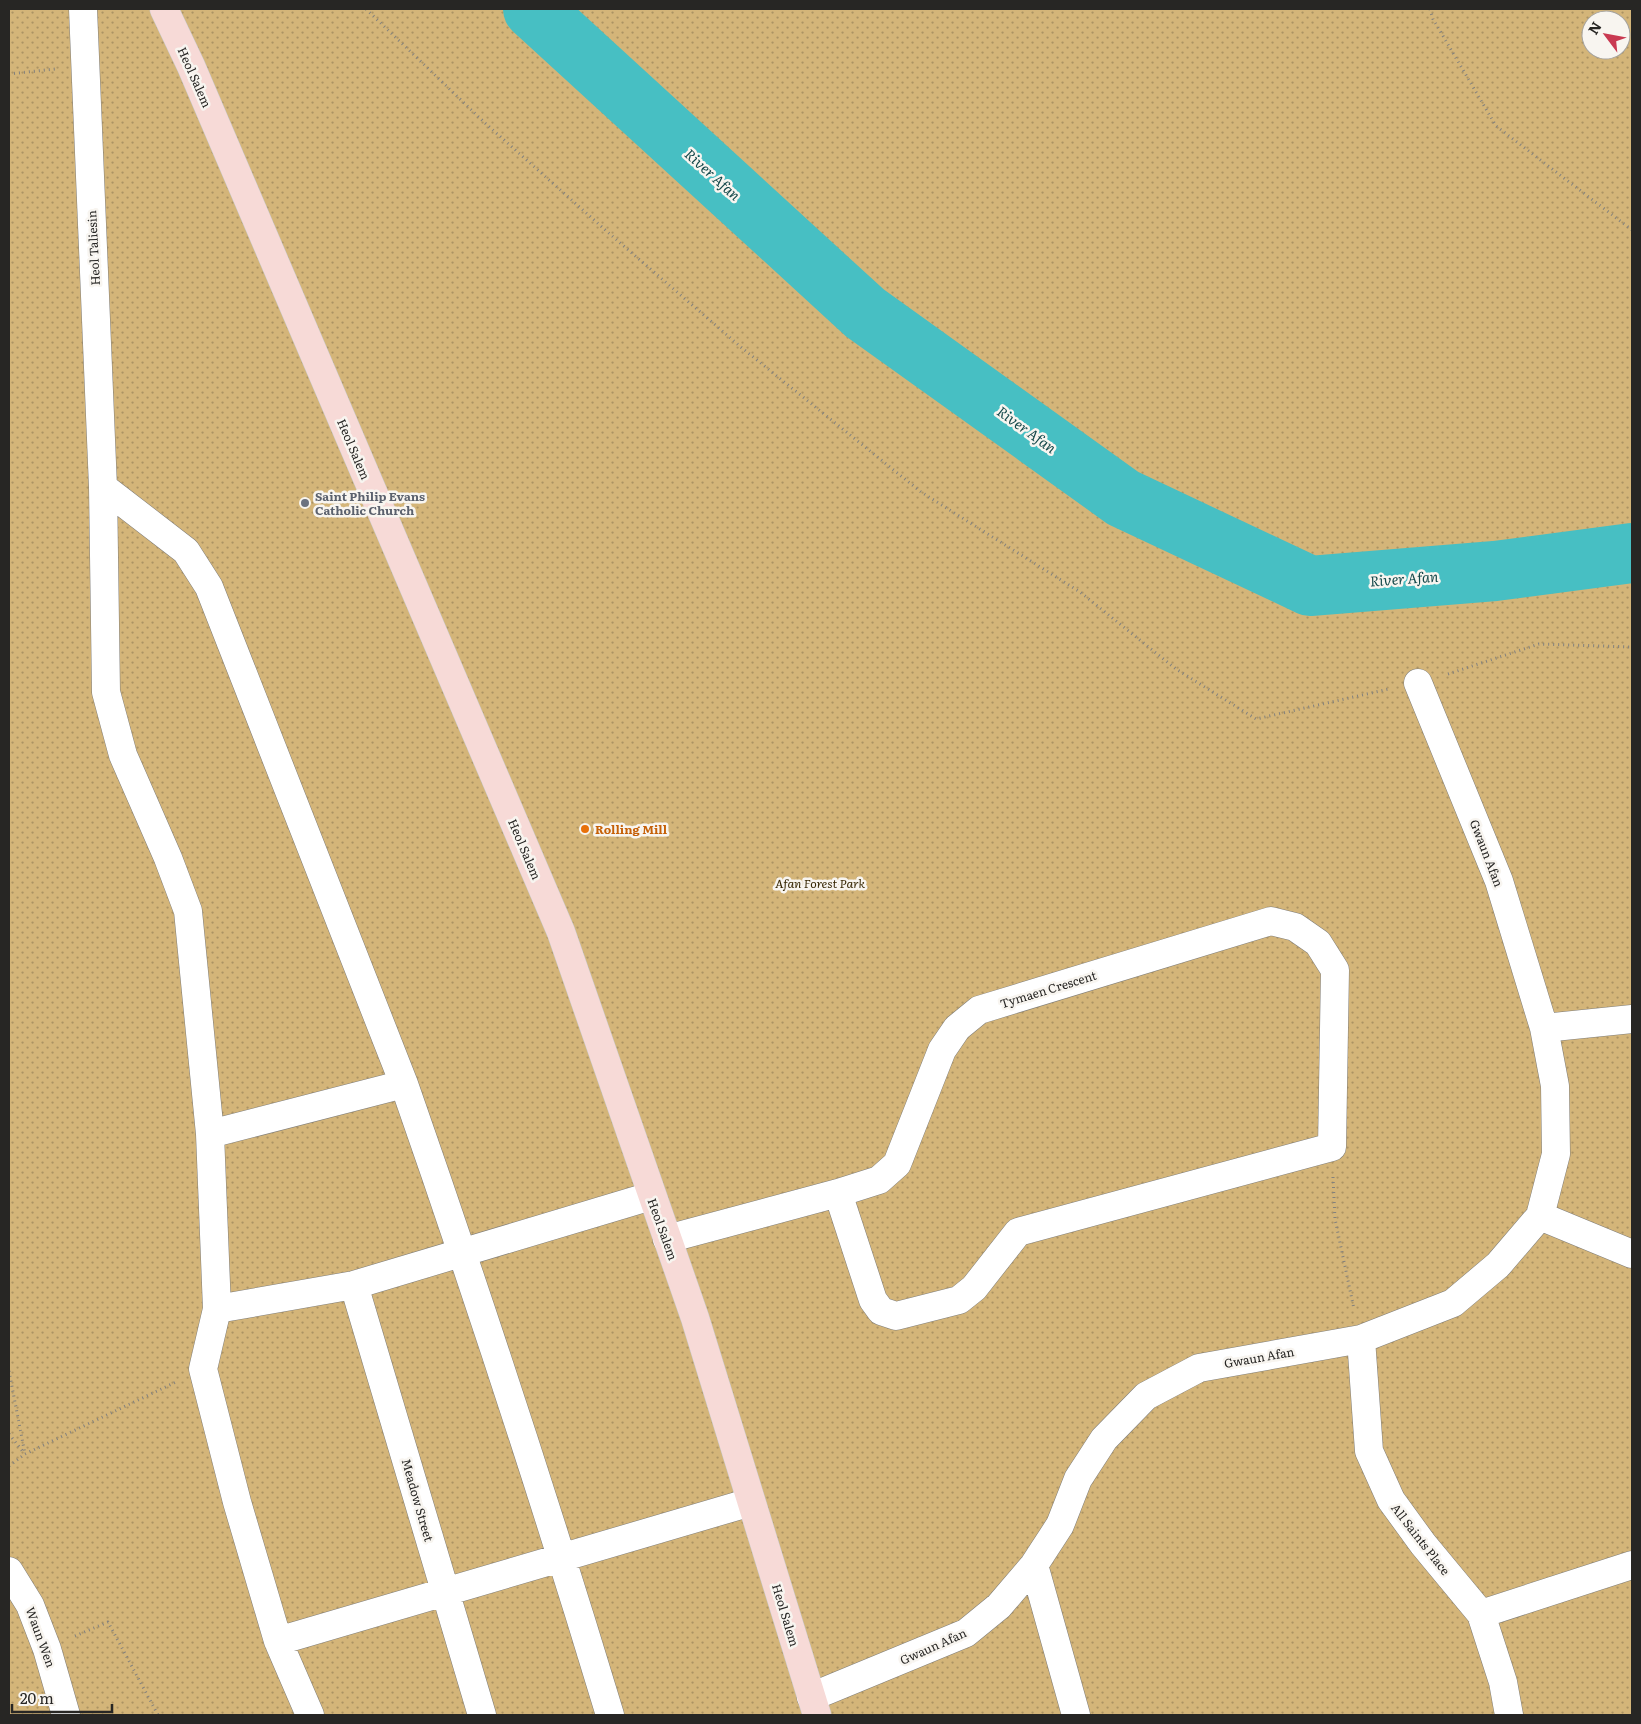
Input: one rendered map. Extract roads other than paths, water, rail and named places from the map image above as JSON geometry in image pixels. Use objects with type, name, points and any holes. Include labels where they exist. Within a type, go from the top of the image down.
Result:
[{"type":"main road","name":"Heol Salem","points":[[164,9],[191,66],[561,932],[651,1196],[695,1318],[814,1706]]},
{"type":"street","name":"Heol Taliesin","points":[[83,9],[103,487],[106,692],[122,755],[168,858],[188,911],[210,1134],[217,1310],[203,1369],[237,1502],[278,1641]]},
{"type":"street","points":[[103,487],[186,551],[209,588],[404,1084],[463,1253],[563,1558],[610,1715]]},
{"type":"street","name":"Gwaun Afan","points":[[814,1706],[966,1633],[998,1606],[1034,1565],[1060,1525],[1078,1479],[1104,1439],[1146,1396],[1199,1368],[1361,1339],[1453,1303],[1498,1265],[1540,1216],[1556,1154],[1555,1086],[1544,1028],[1499,881],[1418,683]]},
{"type":"street","name":"Tymaen Crescent","points":[[667,1239],[838,1193],[879,1180],[897,1164],[942,1050],[956,1028],[979,1010],[1271,921],[1295,927],[1318,943],[1335,970],[1332,1147],[1018,1232],[974,1288],[959,1300],[896,1316],[881,1311],[873,1300],[838,1193]]},
{"type":"street","points":[[1544,1028],[1632,1019]]},
{"type":"street","points":[[210,1134],[404,1084]]},
{"type":"street","points":[[217,1310],[354,1285],[651,1196]]},
{"type":"street","points":[[1540,1216],[1632,1254]]},
{"type":"street","name":"Meadow Street","points":[[354,1285],[482,1715]]},
{"type":"street","name":"All Saints Place","points":[[1361,1339],[1369,1451],[1391,1500],[1423,1544],[1481,1614],[1503,1682],[1509,1715]]},
{"type":"street","points":[[310,1715],[278,1641],[751,1502]]},
{"type":"street","points":[[1034,1565],[1076,1715]]},
{"type":"street","points":[[1481,1614],[1632,1565]]},
{"type":"street","name":"Waun Wen","points":[[9,1571],[30,1605],[47,1649],[60,1712]]},
{"type":"waterway","name":"River Afan","points":[[533,9],[865,313],[1123,498],[1310,586],[1495,571],[1632,553]]},
{"type":"place","name":"Saint Philip Evans Catholic Church","points":[[305,503]]},
{"type":"place","name":"Rolling Mill","points":[[585,829]]},
{"type":"park label","name":"Afan Forest Park","points":[[820,883]]}]
